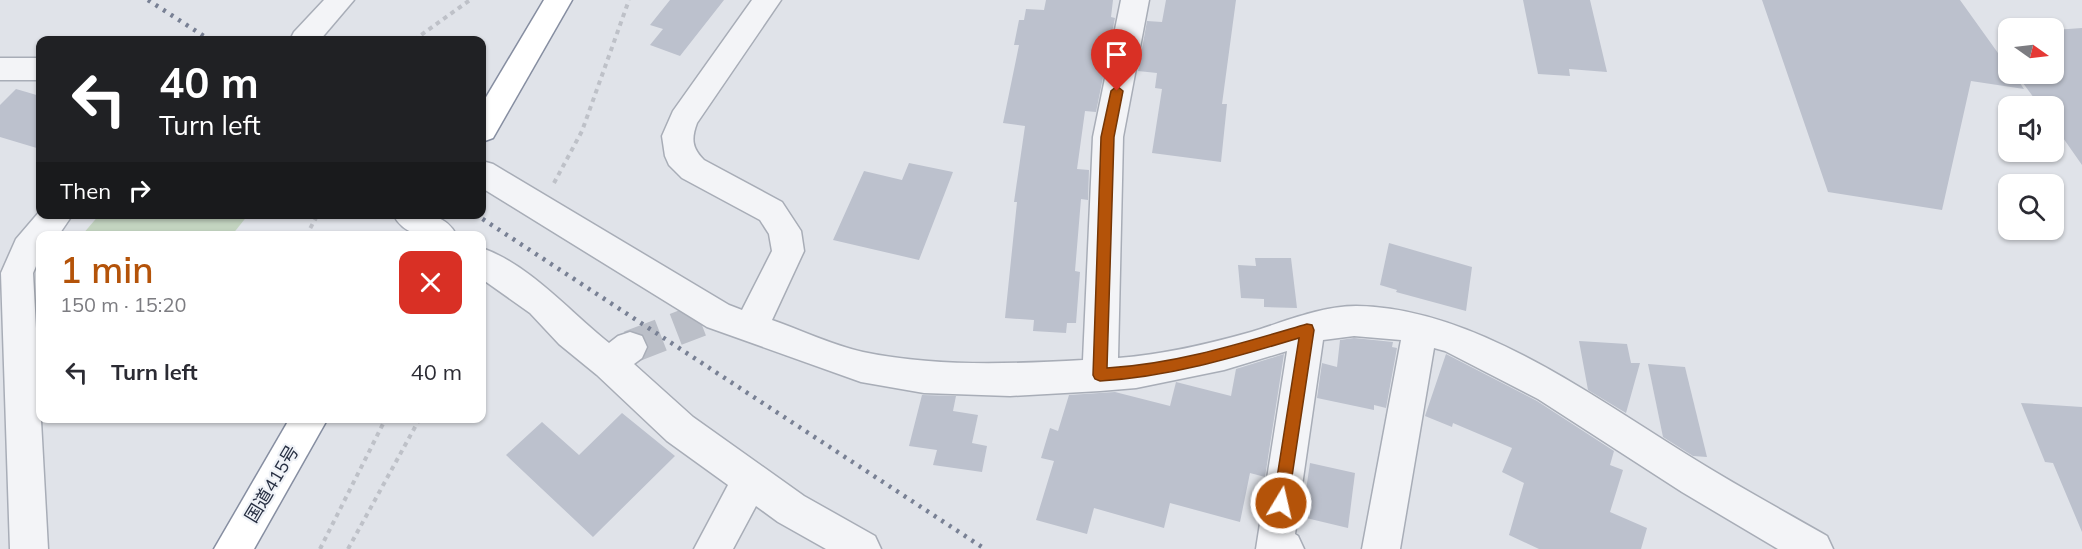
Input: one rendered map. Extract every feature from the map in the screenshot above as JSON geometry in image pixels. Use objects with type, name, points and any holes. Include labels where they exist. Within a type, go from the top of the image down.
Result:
[{"type":"highway","points":[[486,123],[558,0]]},
{"type":"highway","name":"国道415号","points":[[233,549],[307,423]]},
{"type":"street","points":[[308,36],[340,0]]},
{"type":"street","points":[[751,327],[788,251],[785,231],[771,211],[693,169],[680,156],[677,136],[684,119],[766,0]]},
{"type":"street","points":[[1100,375],[1108,137],[1135,0]]},
{"type":"street","points":[[0,69],[36,69]]},
{"type":"street","points":[[486,176],[710,319],[751,327],[861,367],[924,377],[1010,380],[1100,375],[1136,372],[1224,355],[1323,325],[1354,321],[1388,323],[1420,329],[1454,339],[1550,388],[1695,480],[1814,549]]},
{"type":"street","points":[[43,231],[53,219]]},
{"type":"street","points":[[416,219],[434,231]]},
{"type":"street","points":[[29,549],[17,273],[28,249],[36,239]]},
{"type":"street","points":[[486,265],[542,303],[571,333],[620,356],[680,429],[791,509],[861,549]]},
{"type":"street","points":[[1381,549],[1420,329]]},
{"type":"street","points":[[1285,549],[1274,547],[1307,330]]},
{"type":"street","points":[[713,549],[750,480]]},
{"type":"path","points":[[420,36],[470,0]]},
{"type":"path","points":[[540,210],[582,131],[629,0]]},
{"type":"path","points":[[320,549],[383,423]]},
{"type":"path","points":[[348,549],[417,423]]},
{"type":"green space","points":[[96,219],[245,219],[235,231],[85,231]]},
{"type":"building","points":[[670,0],[724,0],[680,56],[650,45],[663,29],[650,25]]},
{"type":"building","points":[[1046,0],[1113,0],[1111,17],[1115,18],[1096,112],[1085,111],[1077,169],[1089,170],[1088,200],[1081,199],[1075,271],[1080,272],[1076,323],[1067,323],[1066,333],[1033,331],[1034,320],[1005,318],[1017,202],[1014,202],[1025,126],[1003,123],[1019,45],[1014,45],[1019,20],[1024,20],[1026,9],[1044,10]]},
{"type":"building","points":[[1166,0],[1236,0],[1222,104],[1227,104],[1221,162],[1152,153],[1162,89],[1155,88],[1157,73],[1138,71],[1147,21],[1162,22]]},
{"type":"building","points":[[1523,0],[1590,0],[1607,72],[1569,69],[1570,76],[1538,74]]},
{"type":"building","points":[[1762,0],[1960,0],[1998,53],[1998,84],[2021,84],[2024,89],[1971,81],[1942,210],[1828,192]]},
{"type":"building","points":[[2082,28],[2082,165],[2064,139],[2064,96],[2033,96],[2024,84],[2064,84],[2064,29]]},
{"type":"building","points":[[16,89],[36,95],[36,148],[0,137],[0,105]]},
{"type":"building","points":[[909,163],[953,172],[919,260],[833,240],[864,171],[902,180]]},
{"type":"building","points":[[1389,243],[1472,267],[1466,311],[1396,292],[1397,290],[1380,285]]},
{"type":"building","points":[[1255,258],[1291,258],[1297,308],[1264,307],[1264,299],[1241,298],[1238,265],[1256,266]]},
{"type":"building","points":[[1354,338],[1393,342],[1392,347],[1397,348],[1386,408],[1374,405],[1374,410],[1317,398],[1322,363],[1337,367],[1340,340]]},
{"type":"building","points":[[1579,341],[1627,344],[1631,363],[1640,363],[1626,413],[1588,390]]},
{"type":"building","points":[[1284,354],[1265,477],[1250,473],[1240,522],[1170,503],[1164,528],[1094,508],[1087,534],[1036,520],[1054,461],[1041,458],[1050,428],[1058,431],[1069,395],[1115,392],[1170,406],[1176,382],[1231,396],[1236,369]]},
{"type":"building","points":[[1446,354],[1537,401],[1614,451],[1610,465],[1623,470],[1610,512],[1647,528],[1641,549],[1539,549],[1509,535],[1524,483],[1502,472],[1512,448],[1453,423],[1452,427],[1425,416]]},
{"type":"building","points":[[1648,364],[1685,367],[1707,457],[1693,456],[1663,437]]},
{"type":"building","points":[[922,395],[956,396],[953,411],[978,415],[972,443],[987,446],[982,472],[933,465],[937,450],[909,446]]},
{"type":"building","points":[[2021,403],[2082,407],[2082,532],[2053,463],[2045,462]]},
{"type":"building","points":[[622,413],[675,456],[593,537],[506,455],[542,422],[579,455]]},
{"type":"building","points":[[1310,463],[1355,473],[1348,528],[1302,517]]},
{"type":"tunnel","points":[[422,231],[428,219]]},
{"type":"tunnel","points":[[630,347],[700,320]]},
{"type":"railway","points":[[148,0],[204,36]]},
{"type":"railway","points":[[483,219],[985,549]]},
{"type":"route","points":[[1117,91],[1108,137],[1100,375],[1136,372],[1224,355],[1307,330],[1281,503]]}]
